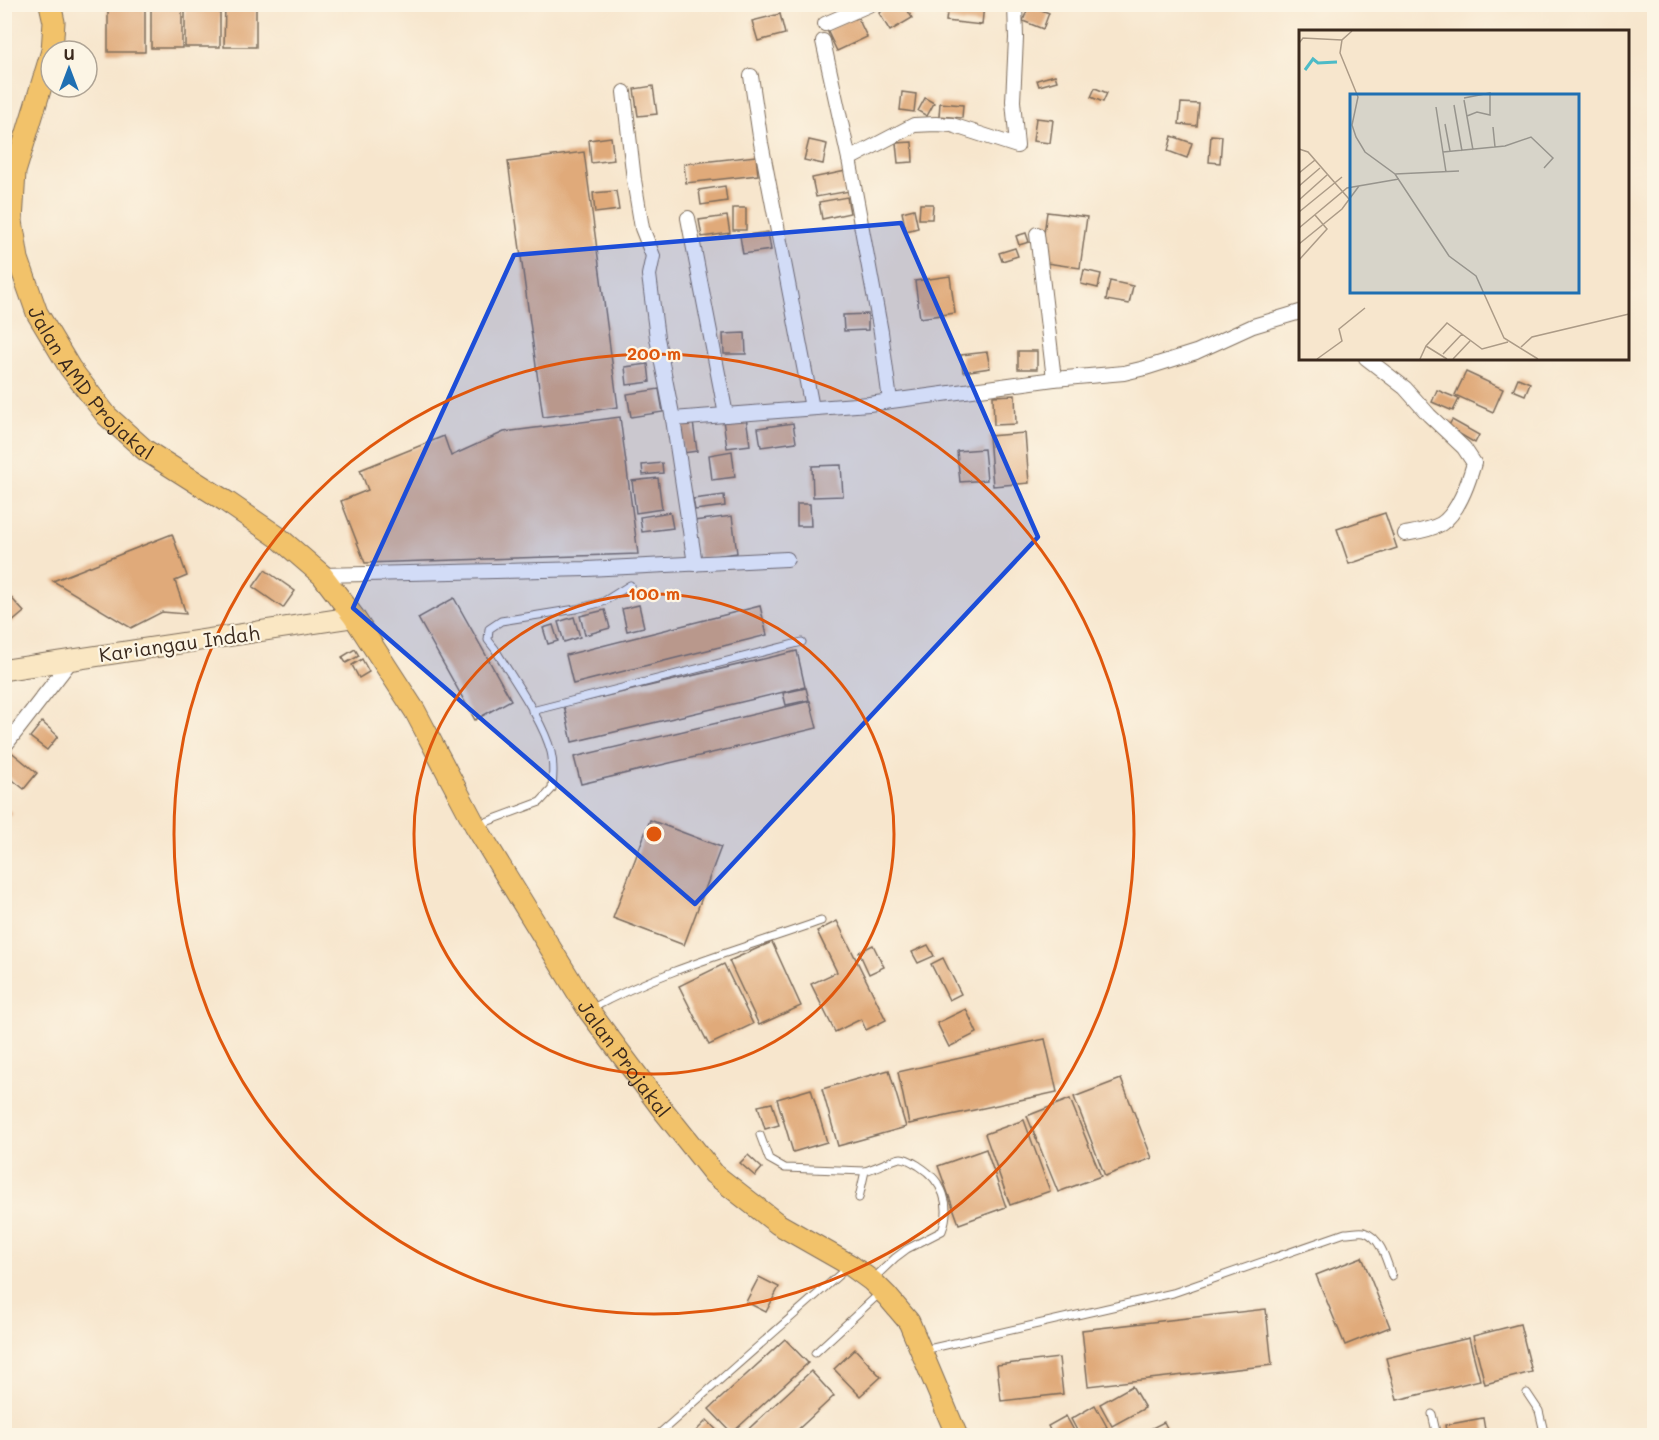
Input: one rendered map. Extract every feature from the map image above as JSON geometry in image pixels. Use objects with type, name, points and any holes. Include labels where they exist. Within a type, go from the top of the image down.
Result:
[{"type":"main road","name":"Jalan AMD Projakal","points":[[50,4],[54,22],[52,39]]},
{"type":"main road","name":"Jalan AMD Projakal","points":[[39,92],[15,172],[12,221],[18,259],[37,313],[70,368],[107,416],[145,450],[278,537],[322,575],[354,617]]},
{"type":"main road","name":"Jalan Projakal","points":[[354,617],[415,711],[475,825],[589,1011],[714,1174],[778,1224],[850,1265],[877,1286],[909,1322],[957,1436]]},
{"type":"street","points":[[825,24],[871,4]]},
{"type":"street","points":[[849,159],[914,125],[923,124],[952,125],[1017,146],[1013,101],[1015,4]]},
{"type":"street","points":[[823,41],[849,159],[882,332],[890,401]]},
{"type":"street","points":[[751,76],[761,143],[812,408]]},
{"type":"street","points":[[624,92],[642,228],[653,256],[649,275],[654,317],[696,564]]},
{"type":"street","points":[[688,218],[726,415]]},
{"type":"street","points":[[1037,234],[1054,379]]},
{"type":"street","points":[[672,419],[841,407],[1054,379],[1124,373],[1196,352],[1253,326],[1299,312]]},
{"type":"street","points":[[1369,360],[1405,388],[1429,415],[1464,448],[1474,463],[1469,482],[1457,506],[1442,523],[1405,534]]},
{"type":"street","points":[[322,575],[587,569],[787,559]]},
{"type":"street","name":"Kariangau Indah","points":[[4,670],[354,617]]},
{"type":"street","points":[[4,747],[73,658]]},
{"type":"lane","points":[[475,825],[540,802],[552,789],[554,769],[551,751],[543,731],[488,640],[489,629],[501,621],[576,609],[603,602],[630,585]]},
{"type":"lane","points":[[532,711],[802,642]]},
{"type":"lane","points":[[589,1011],[615,996],[669,974],[821,921]]},
{"type":"lane","points":[[760,1135],[769,1159],[785,1168],[866,1171],[901,1158],[913,1162],[928,1173],[942,1188],[946,1210],[946,1221],[942,1232],[895,1258],[877,1286],[814,1353]]},
{"type":"lane","points":[[859,1198],[866,1171]]},
{"type":"lane","points":[[922,1350],[1173,1293],[1345,1233],[1365,1232],[1377,1240],[1392,1276]]},
{"type":"lane","points":[[661,1432],[850,1265]]},
{"type":"lane","points":[[1527,1393],[1539,1412],[1545,1436]]},
{"type":"lane","points":[[1432,1414],[1437,1436]]},
{"type":"highlighted area","points":[[901,223],[1038,537],[695,904],[353,608],[514,255]]},
{"type":"building","points":[[108,4],[145,4],[145,52],[108,52]]},
{"type":"building","points":[[151,4],[182,4],[182,48],[151,48]]},
{"type":"building","points":[[185,4],[220,4],[220,47],[185,47]]},
{"type":"building","points":[[225,4],[256,4],[256,47],[224,47]]},
{"type":"building","points":[[893,4],[904,4],[912,18],[890,31],[879,13]]},
{"type":"building","points":[[948,4],[984,4],[982,25],[946,21]]},
{"type":"building","points":[[1029,5],[1049,13],[1043,29],[1023,21]]},
{"type":"building","points":[[780,14],[785,34],[758,41],[752,21]]},
{"type":"building","points":[[857,16],[867,37],[837,51],[827,30]]},
{"type":"building","points":[[1055,75],[1057,81],[1039,86],[1037,80]]},
{"type":"building","points":[[653,86],[657,114],[638,116],[634,89]]},
{"type":"building","points":[[1095,88],[1107,93],[1103,102],[1091,97]]},
{"type":"building","points":[[902,92],[916,94],[914,112],[900,110]]},
{"type":"building","points":[[925,98],[934,103],[927,116],[918,111]]},
{"type":"building","points":[[940,103],[963,105],[962,118],[939,116]]},
{"type":"building","points":[[1181,103],[1199,104],[1197,126],[1179,124]]},
{"type":"building","points":[[1036,118],[1053,120],[1050,143],[1033,141]]},
{"type":"building","points":[[1211,135],[1222,136],[1220,163],[1209,162]]},
{"type":"building","points":[[1172,136],[1192,143],[1187,158],[1168,151]]},
{"type":"building","points":[[611,137],[614,160],[591,163],[589,140]]},
{"type":"building","points":[[809,140],[827,144],[823,164],[804,160]]},
{"type":"building","points":[[912,142],[913,162],[898,163],[896,143]]},
{"type":"building","points":[[584,152],[618,407],[543,417],[508,162]]},
{"type":"building","points":[[756,156],[758,175],[686,183],[684,164]]},
{"type":"building","points":[[846,171],[850,191],[816,197],[812,178]]},
{"type":"building","points":[[725,186],[727,201],[701,205],[699,190]]},
{"type":"building","points":[[616,191],[619,210],[595,213],[593,193]]},
{"type":"building","points":[[847,197],[850,213],[822,219],[819,202]]},
{"type":"building","points":[[920,204],[933,204],[932,219],[919,219]]},
{"type":"building","points":[[733,208],[746,208],[746,230],[733,230]]},
{"type":"building","points":[[914,209],[918,228],[906,231],[902,212]]},
{"type":"building","points":[[1047,212],[1087,217],[1080,268],[1040,262]]},
{"type":"building","points":[[727,216],[730,233],[702,237],[699,220]]},
{"type":"building","points":[[768,232],[771,250],[743,254],[740,236]]},
{"type":"building","points":[[1026,233],[1029,242],[1019,245],[1016,236]]},
{"type":"building","points":[[1015,248],[1018,256],[1002,261],[999,253]]},
{"type":"building","points":[[1084,270],[1101,274],[1098,288],[1081,284]]},
{"type":"building","points":[[950,276],[955,313],[920,318],[915,281]]},
{"type":"building","points":[[1110,281],[1133,286],[1129,304],[1106,300]]},
{"type":"building","points":[[868,314],[868,330],[844,331],[843,315]]},
{"type":"building","points":[[745,333],[746,354],[724,354],[723,334]]},
{"type":"building","points":[[1018,351],[1037,351],[1037,369],[1018,369]]},
{"type":"building","points":[[987,352],[990,368],[963,372],[961,355]]},
{"type":"building","points":[[648,364],[650,382],[627,385],[625,367]]},
{"type":"building","points":[[1466,372],[1503,389],[1493,412],[1455,395]]},
{"type":"building","points":[[1518,378],[1530,383],[1525,395],[1513,390]]},
{"type":"building","points":[[659,389],[663,412],[631,417],[627,394]]},
{"type":"building","points":[[1437,390],[1459,399],[1453,411],[1432,402]]},
{"type":"building","points":[[1015,395],[1016,424],[994,425],[993,396]]},
{"type":"building","points":[[620,417],[638,554],[365,563],[341,501],[368,490],[360,470],[444,436],[451,456],[504,432]]},
{"type":"building","points":[[746,417],[750,445],[727,448],[723,420]]},
{"type":"building","points":[[1452,420],[1479,435],[1475,443],[1448,427]]},
{"type":"building","points":[[693,422],[697,451],[683,453],[679,424]]},
{"type":"building","points":[[793,423],[796,442],[761,447],[758,428]]},
{"type":"building","points":[[1025,433],[1029,483],[993,486],[989,436]]},
{"type":"building","points":[[984,449],[987,480],[960,482],[957,451]]},
{"type":"building","points":[[732,451],[735,477],[712,480],[709,455]]},
{"type":"building","points":[[662,463],[663,473],[643,475],[642,465]]},
{"type":"building","points":[[841,465],[843,496],[813,497],[812,466]]},
{"type":"building","points":[[658,478],[662,509],[636,513],[632,481]]},
{"type":"building","points":[[724,495],[725,506],[695,510],[693,499]]},
{"type":"building","points":[[797,504],[810,504],[811,526],[797,526]]},
{"type":"building","points":[[670,512],[673,528],[642,532],[640,517]]},
{"type":"building","points":[[1385,513],[1397,548],[1349,564],[1337,529]]},
{"type":"building","points":[[732,516],[737,553],[699,558],[694,521]]},
{"type":"building","points":[[172,534],[187,576],[175,581],[186,614],[162,612],[131,628],[53,581]]},
{"type":"building","points":[[265,570],[295,591],[283,608],[253,587]]},
{"type":"building","points":[[7,593],[24,612],[11,623],[4,616],[4,596]]},
{"type":"building","points":[[454,598],[511,700],[475,720],[418,618]]},
{"type":"building","points":[[639,605],[644,627],[627,631],[622,609]]},
{"type":"building","points":[[760,606],[767,635],[573,684],[566,655]]},
{"type":"building","points":[[605,610],[610,628],[585,635],[580,616]]},
{"type":"building","points":[[574,617],[580,637],[564,642],[558,622]]},
{"type":"building","points":[[553,625],[558,641],[548,644],[543,628]]},
{"type":"building","points":[[355,649],[359,656],[346,663],[342,657]]},
{"type":"building","points":[[797,651],[805,687],[572,742],[564,706]]},
{"type":"building","points":[[362,659],[369,672],[359,678],[352,665]]},
{"type":"building","points":[[806,688],[809,700],[786,705],[783,693]]},
{"type":"building","points":[[810,701],[817,728],[581,784],[574,757]]},
{"type":"building","points":[[42,722],[58,736],[47,750],[30,737]]},
{"type":"building","points":[[9,750],[37,773],[24,789],[4,773],[4,755]]},
{"type":"building","points":[[4,807],[12,813],[4,822]]},
{"type":"building","points":[[650,820],[721,847],[684,945],[613,918]]},
{"type":"building","points":[[837,921],[886,1020],[866,1030],[861,1019],[835,1032],[811,984],[837,972],[817,931]]},
{"type":"building","points":[[772,942],[801,1006],[759,1025],[729,961]]},
{"type":"building","points":[[873,945],[884,967],[869,974],[859,952]]},
{"type":"building","points":[[928,945],[934,956],[918,963],[912,952]]},
{"type":"building","points":[[943,958],[961,994],[949,1000],[931,964]]},
{"type":"building","points":[[724,964],[753,1024],[709,1045],[679,986]]},
{"type":"building","points":[[966,1009],[977,1033],[949,1047],[937,1023]]},
{"type":"building","points":[[1045,1039],[1057,1092],[909,1124],[898,1072]]},
{"type":"building","points":[[889,1070],[906,1127],[838,1146],[822,1089]]},
{"type":"building","points":[[1121,1079],[1152,1158],[1105,1176],[1074,1097]]},
{"type":"building","points":[[811,1089],[827,1142],[793,1152],[777,1099]]},
{"type":"building","points":[[1070,1099],[1101,1176],[1058,1192],[1027,1116]]},
{"type":"building","points":[[772,1103],[779,1125],[765,1129],[758,1106]]},
{"type":"building","points":[[1024,1120],[1050,1191],[1010,1205],[985,1134]]},
{"type":"building","points":[[986,1149],[1006,1207],[959,1224],[938,1166]]},
{"type":"building","points":[[748,1155],[762,1168],[755,1176],[740,1163]]},
{"type":"building","points":[[1362,1257],[1390,1327],[1345,1345],[1316,1275]]},
{"type":"building","points":[[759,1277],[779,1287],[766,1312],[746,1302]]},
{"type":"building","points":[[1266,1309],[1272,1365],[1088,1386],[1082,1330]]},
{"type":"building","points":[[1520,1324],[1532,1372],[1485,1384],[1473,1336]]},
{"type":"building","points":[[1469,1338],[1480,1380],[1397,1400],[1386,1358]]},
{"type":"building","points":[[785,1339],[808,1363],[732,1433],[709,1409]]},
{"type":"building","points":[[855,1349],[881,1377],[860,1396],[834,1369]]},
{"type":"building","points":[[1059,1358],[1063,1394],[1001,1401],[997,1365]]},
{"type":"building","points":[[811,1371],[834,1396],[791,1436],[741,1436]]},
{"type":"building","points":[[1132,1386],[1145,1408],[1112,1426],[1100,1404]]},
{"type":"building","points":[[1095,1405],[1107,1427],[1090,1436],[1080,1436],[1071,1419]]},
{"type":"building","points":[[1066,1416],[1077,1436],[1053,1436],[1048,1426]]},
{"type":"building","points":[[1483,1418],[1486,1436],[1447,1436],[1445,1425]]},
{"type":"building","points":[[707,1420],[722,1436],[691,1436]]},
{"type":"building","points":[[1164,1422],[1171,1436],[1154,1436],[1150,1429]]}]
